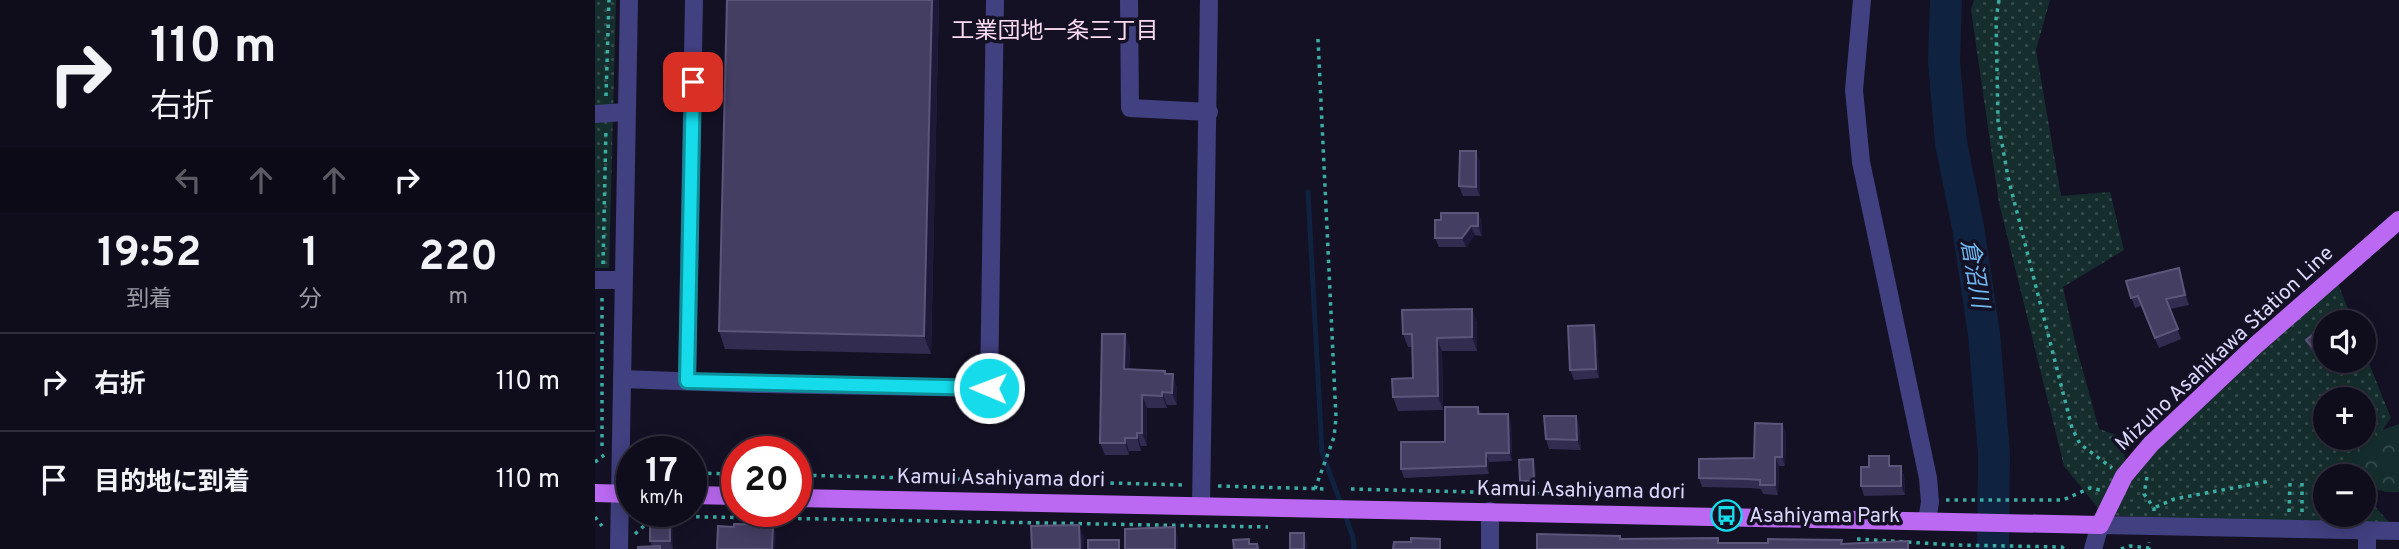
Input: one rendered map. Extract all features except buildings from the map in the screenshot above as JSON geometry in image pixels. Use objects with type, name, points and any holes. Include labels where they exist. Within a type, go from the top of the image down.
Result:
[{"type":"main road","name":"Mizuho Asahikawa Station Line","points":[[2100,525],[2124,476],[2151,444],[2247,354],[2399,220]]},
{"type":"main road","points":[[595,494],[616,494]]},
{"type":"main road","name":"Kamui Asahiyama dori","points":[[812,498],[2100,525]]},
{"type":"street","points":[[624,436],[623,280],[629,0]]},
{"type":"street","points":[[687,381],[694,0]]},
{"type":"street","points":[[622,379],[989,388],[995,0]]},
{"type":"street","points":[[1129,0],[1130,108],[1209,112]]},
{"type":"street","points":[[1201,506],[1209,0]]},
{"type":"street","points":[[1862,0],[1854,90],[1861,162],[1928,478],[1930,502],[1927,520]]},
{"type":"street","points":[[600,113],[626,112]]},
{"type":"street","points":[[599,280],[623,280]]},
{"type":"street","points":[[1490,511],[1490,549]]},
{"type":"street","points":[[2093,549],[2100,525],[2399,531]]},
{"type":"street","points":[[619,549],[622,527]]},
{"type":"street","points":[[2367,530],[2367,549]]},
{"type":"path","points":[[602,455],[600,113],[610,0]]},
{"type":"path","points":[[1999,0],[1996,19],[1999,121],[2006,166],[2069,415],[2080,444],[2124,476]]},
{"type":"path","points":[[1308,508],[1334,437],[1336,418],[1318,39]]},
{"type":"path","points":[[595,300],[602,300]]},
{"type":"path","points":[[812,475],[1327,488]]},
{"type":"path","points":[[2154,508],[2174,499],[2270,481]]},
{"type":"path","points":[[2290,483],[2295,529]]},
{"type":"path","points":[[2295,529],[2302,483]]},
{"type":"path","points":[[1351,489],[1644,496]]},
{"type":"path","points":[[1930,502],[1955,499],[2063,500]]},
{"type":"path","points":[[707,517],[1269,527]]},
{"type":"path","points":[[1955,545],[2063,548]]},
{"type":"green space","points":[[595,0],[616,0],[609,268],[595,268]]},
{"type":"green space","points":[[1974,0],[2050,0],[2036,50],[2061,196],[2110,192],[2124,250],[2063,287],[2099,429],[2125,438],[2124,475],[2335,276],[2348,310],[2313,310],[2313,373],[2373,373],[2391,418],[2376,439],[2376,387],[2313,387],[2313,450],[2368,450],[2359,464],[2313,464],[2313,527],[2376,527],[2376,507],[2397,531],[2149,526],[2143,517],[2104,515],[2064,466],[1999,203],[1971,10]]},
{"type":"green space","points":[[2399,424],[2399,492],[2376,489],[2376,464],[2351,464],[2356,450],[2376,450],[2376,432]]},
{"type":"waterway","name":"倉沼川","points":[[1946,0],[1944,61],[1951,143],[1968,227],[1984,334],[1994,454],[1993,549]]},
{"type":"waterway","points":[[1308,192],[1322,452],[1353,537],[1354,549]]},
{"type":"place","name":"Asahiyama Park","points":[[1726,516]]},
{"type":"district","name":"工業団地一条三丁目","points":[[1055,32]]},
{"type":"route","points":[[693,82],[687,381],[989,388]]}]
